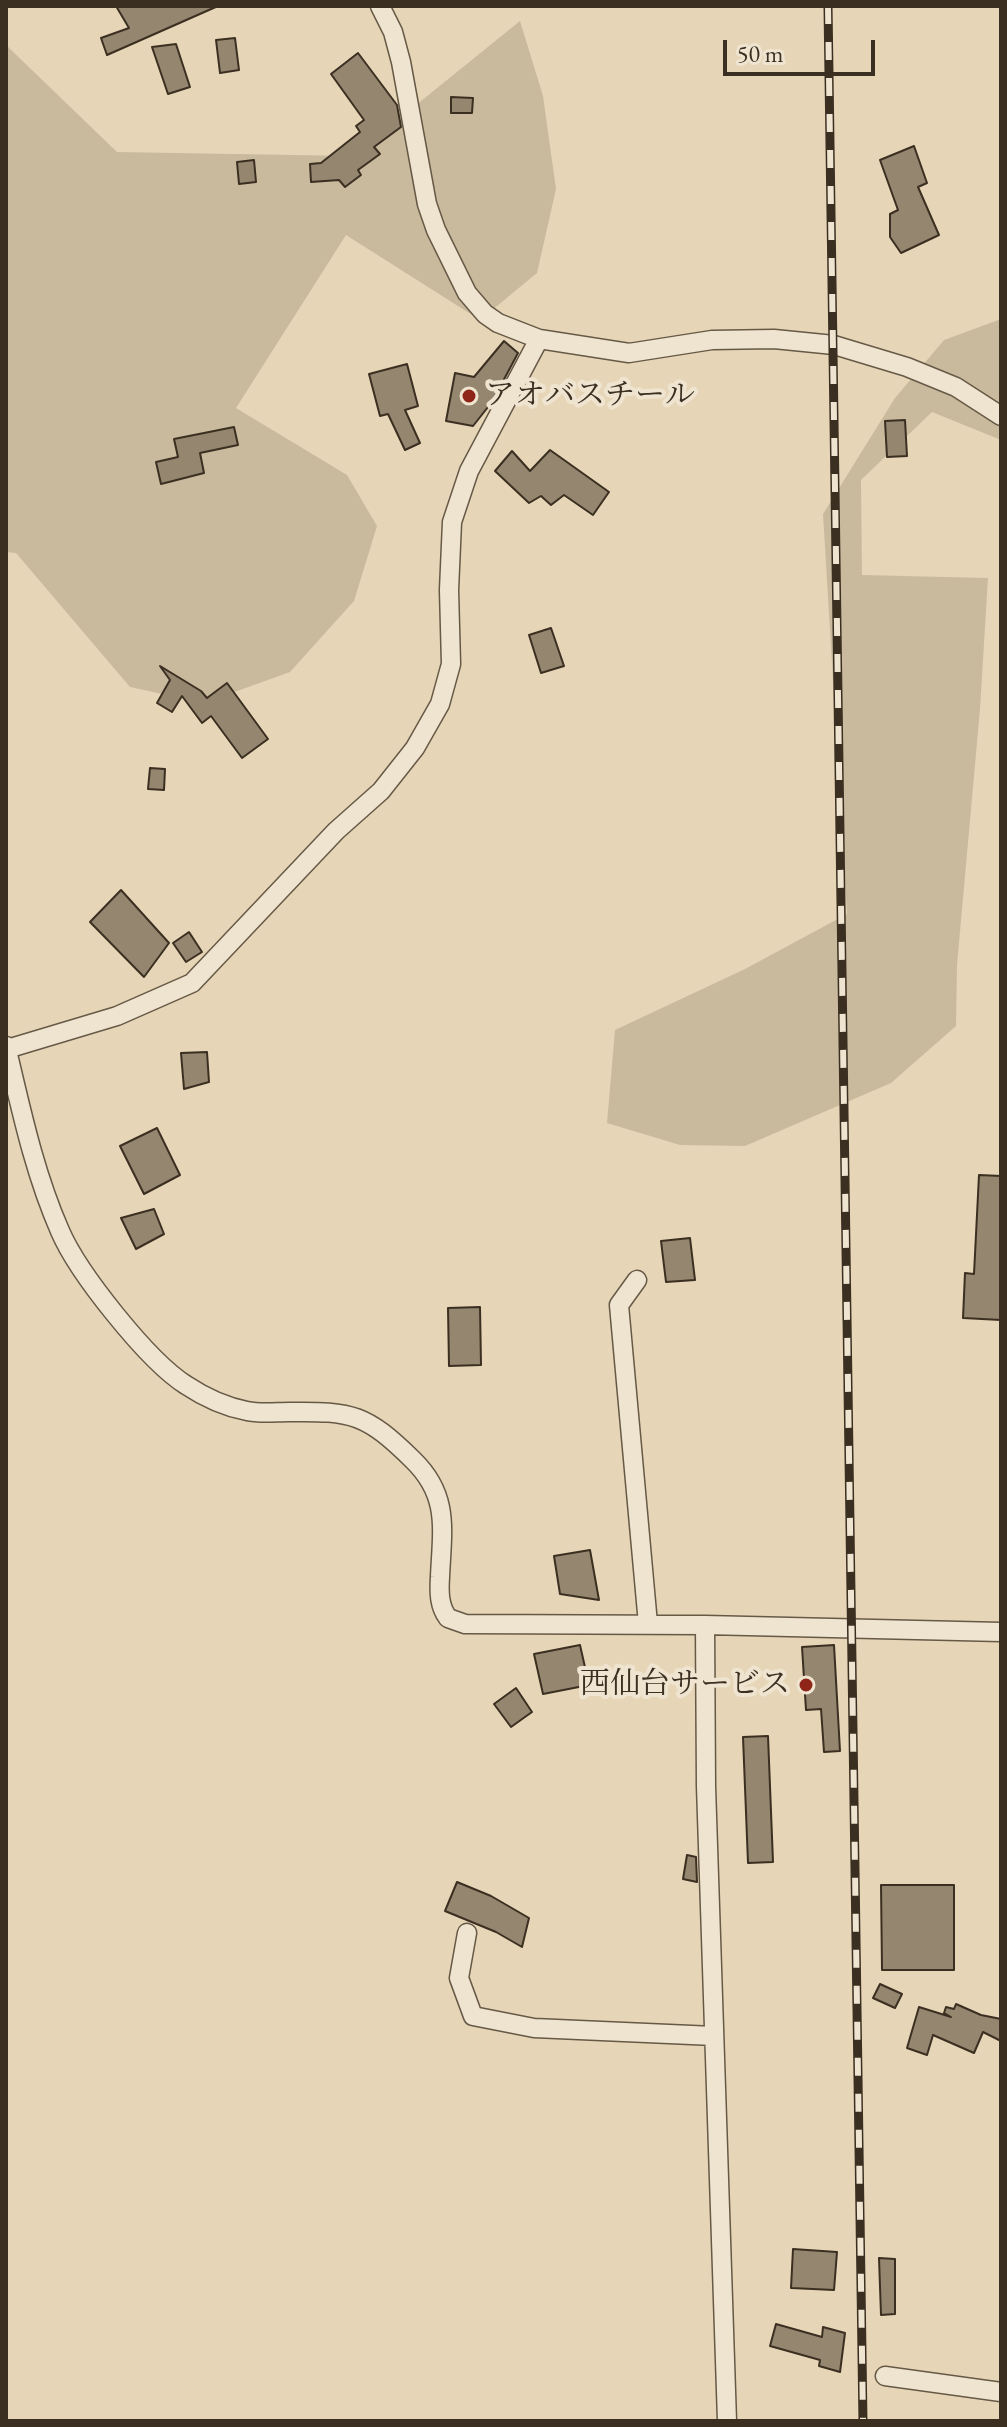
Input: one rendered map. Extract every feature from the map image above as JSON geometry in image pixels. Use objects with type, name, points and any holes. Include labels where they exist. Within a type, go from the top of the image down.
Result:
[{"type":"street","points":[[380,6],[393,32],[401,62],[427,204],[462,285],[485,314],[508,328],[539,339],[629,353],[712,340],[774,339],[834,345],[907,367],[956,387],[1001,416]]},
{"type":"street","points":[[539,339],[469,471],[452,522],[449,590],[451,664],[440,704],[415,748],[381,791],[336,831],[192,983],[117,1016],[6,1047],[38,1176],[62,1236],[108,1303],[163,1367],[186,1385],[223,1404],[252,1412],[332,1411],[355,1416],[391,1439],[425,1474],[435,1487],[442,1507],[440,1590],[442,1606],[448,1618],[465,1624],[648,1624],[1001,1632]]},
{"type":"street","points":[[637,1280],[619,1305],[648,1624]]},
{"type":"street","points":[[705,1625],[705,1771],[727,2421]]},
{"type":"street","points":[[467,1933],[459,1978],[473,2016],[534,2028],[714,2036]]},
{"type":"street","points":[[885,2376],[1001,2392]]},
{"type":"shaded area","points":[[520,21],[543,96],[556,189],[537,273],[480,320],[346,235],[236,408],[347,475],[377,526],[354,601],[290,672],[204,703],[130,687],[16,553],[6,552],[6,45],[117,152],[353,156]]},
{"type":"shaded area","points":[[1001,319],[1001,440],[932,412],[861,480],[862,575],[988,578],[980,709],[957,965],[956,1026],[891,1083],[745,1146],[680,1145],[607,1123],[615,1030],[745,969],[847,914],[823,514],[895,398],[944,340]]},
{"type":"building","points":[[116,6],[218,6],[107,55],[101,38],[129,28]]},
{"type":"building","points":[[235,38],[239,70],[220,73],[216,40]]},
{"type":"building","points":[[176,44],[190,87],[168,94],[152,47]]},
{"type":"building","points":[[358,53],[397,105],[401,127],[374,147],[380,154],[358,170],[361,175],[345,187],[339,180],[311,182],[310,164],[321,163],[360,132],[356,126],[364,120],[331,74]]},
{"type":"building","points":[[451,97],[473,98],[472,113],[451,113]]},
{"type":"building","points":[[914,146],[927,183],[918,187],[939,235],[901,253],[890,237],[890,214],[898,210],[880,160]]},
{"type":"building","points":[[254,160],[256,182],[239,184],[237,162]]},
{"type":"building","points":[[504,341],[518,353],[492,402],[473,426],[446,421],[455,373],[474,377]]},
{"type":"building","points":[[407,364],[418,406],[405,410],[420,443],[405,450],[388,414],[380,416],[369,374]]},
{"type":"building","points":[[905,420],[907,456],[887,457],[885,421]]},
{"type":"building","points":[[234,427],[238,445],[200,453],[204,473],[161,484],[156,462],[178,457],[174,439]]},
{"type":"building","points":[[550,450],[609,492],[593,515],[564,495],[551,505],[541,496],[529,503],[495,471],[512,451],[530,471]]},
{"type":"building","points":[[551,628],[564,666],[541,673],[529,635]]},
{"type":"building","points":[[160,666],[201,691],[207,698],[227,683],[268,739],[242,758],[211,716],[202,723],[182,696],[172,712],[157,703],[170,680]]},
{"type":"building","points":[[150,768],[165,769],[164,790],[148,789]]},
{"type":"building","points":[[121,890],[169,943],[144,977],[90,922]]},
{"type":"building","points":[[189,932],[202,952],[186,962],[173,943]]},
{"type":"building","points":[[207,1052],[209,1082],[184,1089],[181,1053]]},
{"type":"building","points":[[157,1128],[180,1175],[144,1194],[120,1146]]},
{"type":"building","points":[[979,1175],[1001,1176],[1001,1320],[963,1318],[965,1273],[974,1274]]},
{"type":"building","points":[[154,1209],[164,1234],[136,1249],[121,1218]]},
{"type":"building","points":[[690,1238],[695,1280],[666,1282],[661,1241]]},
{"type":"building","points":[[480,1307],[481,1365],[449,1366],[448,1308]]},
{"type":"building","points":[[590,1550],[599,1600],[560,1594],[554,1556]]},
{"type":"building","points":[[580,1645],[589,1685],[543,1694],[534,1654]]},
{"type":"building","points":[[834,1645],[840,1751],[824,1752],[821,1709],[806,1710],[802,1647]]},
{"type":"building","points":[[516,1688],[532,1712],[511,1727],[494,1704]]},
{"type":"building","points":[[768,1736],[773,1862],[748,1863],[743,1737]]},
{"type":"building","points":[[687,1855],[696,1857],[697,1882],[683,1879]]},
{"type":"building","points":[[457,1882],[491,1896],[529,1918],[522,1947],[496,1932],[445,1911]]},
{"type":"building","points":[[881,1885],[954,1885],[954,1970],[882,1970]]},
{"type":"building","points":[[880,1984],[902,1994],[895,2008],[873,1998]]},
{"type":"building","points":[[956,2004],[981,2015],[1001,2019],[1001,2041],[983,2032],[974,2053],[933,2035],[927,2055],[907,2048],[919,2007],[951,2017],[944,2013],[946,2007],[954,2009]]},
{"type":"building","points":[[793,2249],[837,2252],[834,2290],[791,2288]]},
{"type":"building","points":[[879,2258],[895,2259],[895,2314],[881,2315]]},
{"type":"building","points":[[776,2324],[822,2337],[823,2327],[845,2333],[840,2372],[819,2366],[820,2360],[770,2346]]},
{"type":"railway","points":[[828,6],[863,2421]]},
{"type":"place","name":"アオバスチール","points":[[469,396]]},
{"type":"place","name":"西仙台サービス","points":[[806,1685]]}]
